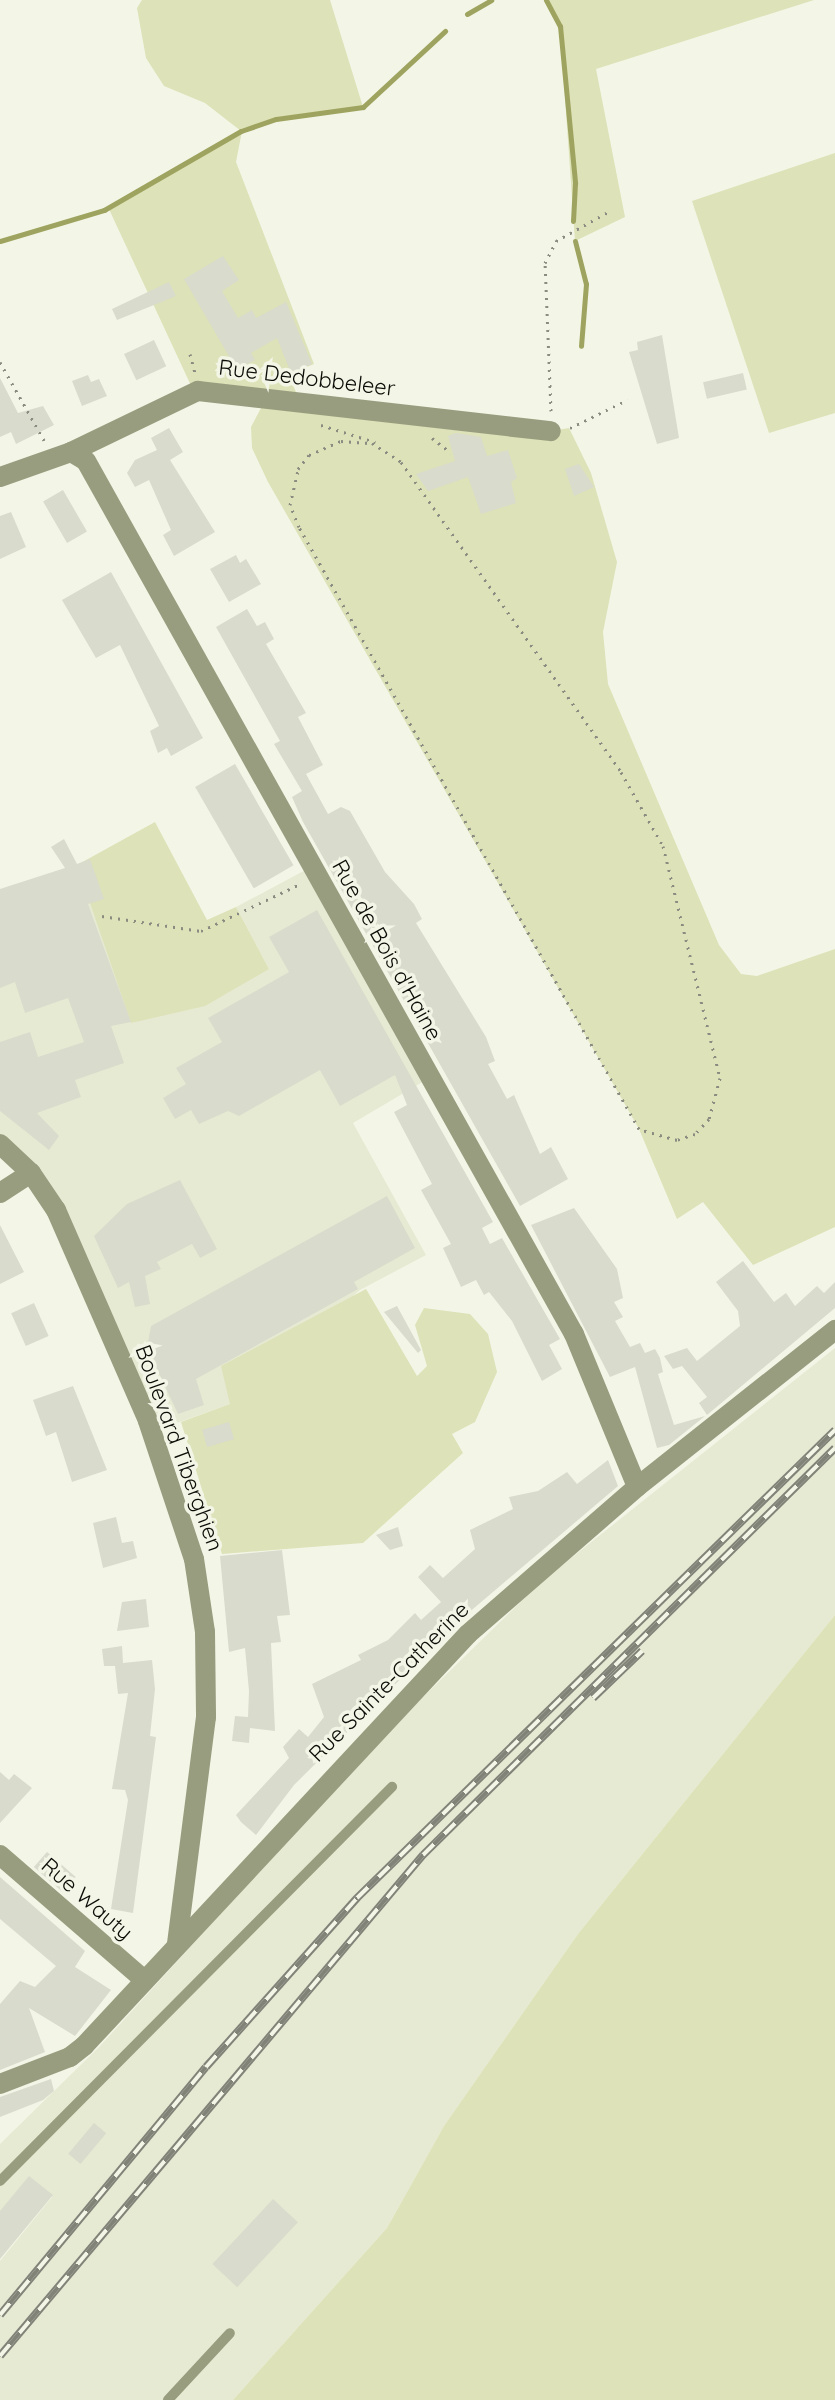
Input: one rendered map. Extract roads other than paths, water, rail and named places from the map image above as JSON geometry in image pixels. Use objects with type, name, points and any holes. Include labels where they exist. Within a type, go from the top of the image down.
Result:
[{"type":"street","name":"Rue Dedobbeleer","points":[[0,477],[198,391],[551,431]]},
{"type":"street","name":"Rue de Bois d'Haine","points":[[61,453],[86,461],[574,1334],[637,1487]]},
{"type":"street","name":"Boulevard Tiberghien","points":[[0,1144],[31,1173],[56,1210],[119,1351],[188,1537],[200,1589],[206,1717],[177,1943]]},
{"type":"street","points":[[0,1193],[31,1173]]},
{"type":"street","name":"Rue Sainte-Catherine","points":[[0,2084],[70,2057],[468,1634],[637,1487],[835,1330]]},
{"type":"street","name":"Rue Wauty","points":[[0,1855],[143,1979]]},
{"type":"lane","points":[[0,2181],[392,1787]]},
{"type":"lane","points":[[168,2400],[230,2333]]},
{"type":"waterway","points":[[467,14],[491,0]]},
{"type":"waterway","points":[[546,0],[560,26],[575,183],[573,221]]},
{"type":"waterway","points":[[0,241],[104,210],[241,131],[276,119],[363,107],[445,31]]},
{"type":"waterway","points":[[575,241],[586,284],[581,346]]},
{"type":"railway","points":[[0,2315],[206,2067],[357,1898],[835,1430]]},
{"type":"railway","points":[[0,2356],[423,1855],[835,1448]]},
{"type":"railway","points":[[593,1698],[642,1651]]}]
